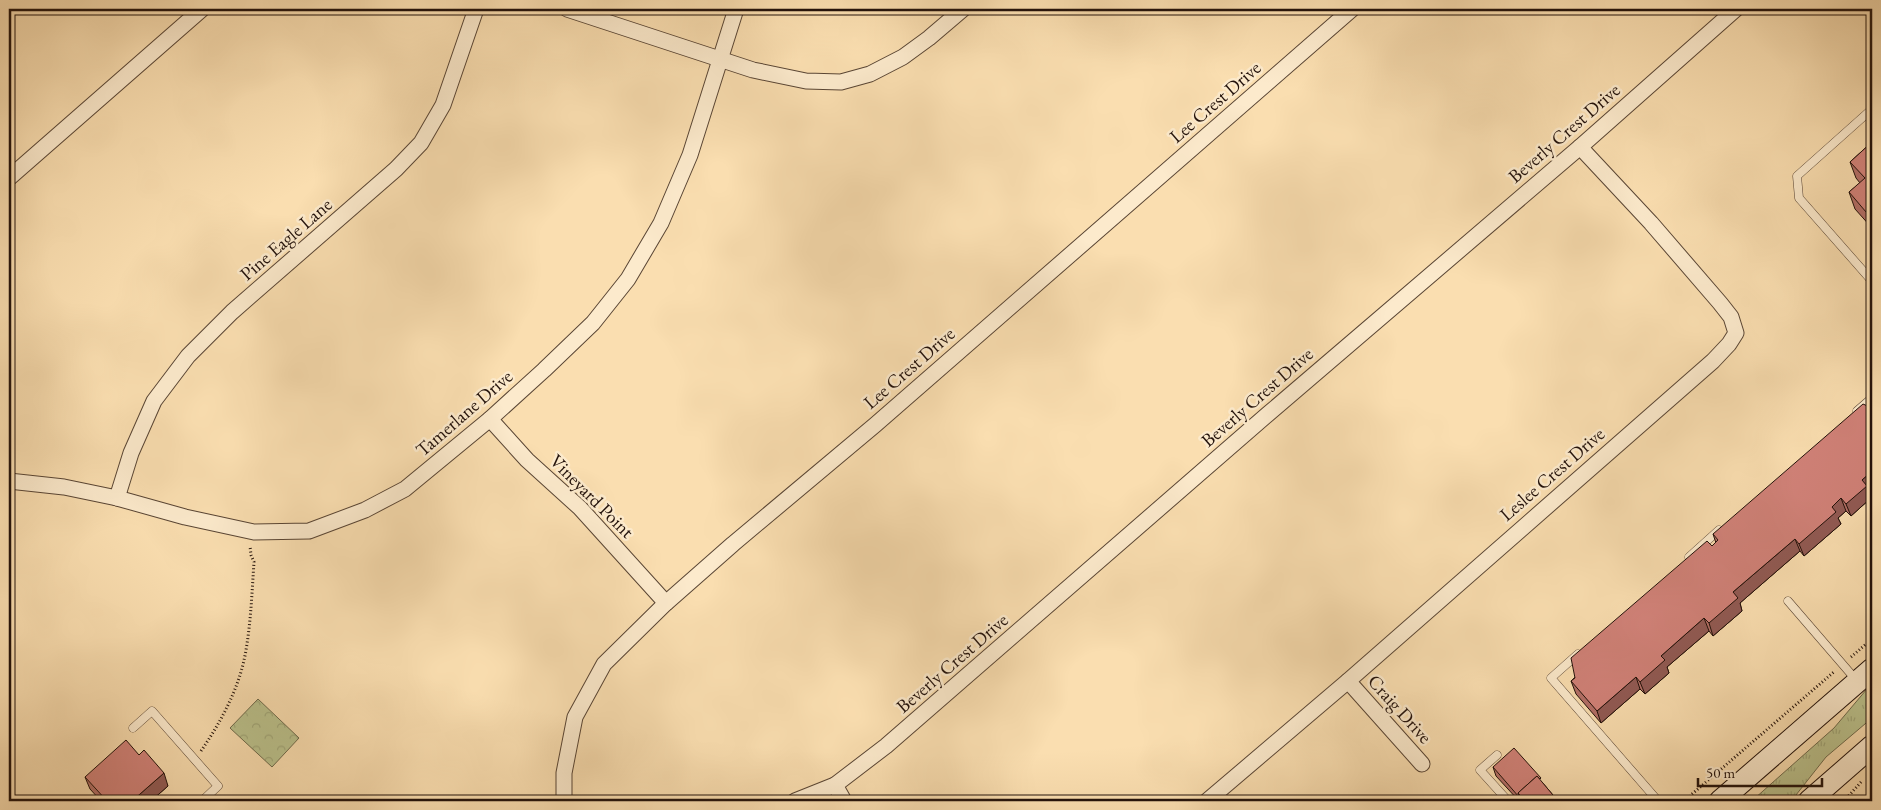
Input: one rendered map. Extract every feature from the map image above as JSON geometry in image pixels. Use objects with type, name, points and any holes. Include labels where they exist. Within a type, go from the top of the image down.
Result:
[{"type":"main road","points":[[1720,801],[1865,675]]},
{"type":"main road","points":[[1808,801],[1872,746]]},
{"type":"main road","points":[[1739,801],[1771,757]]},
{"type":"street","points":[[9,178],[202,9]]},
{"type":"street","name":"Pine Eagle Lane","points":[[117,498],[131,452],[154,401],[188,356],[232,312],[396,169],[421,143],[443,105],[476,9]]},
{"type":"street","points":[[567,9],[753,70],[806,81],[841,82],[870,74],[903,57],[963,9]]},
{"type":"street","name":"Tamerlane Drive","points":[[9,481],[64,486],[117,498],[185,517],[252,531],[308,531],[365,510],[404,489],[490,418],[593,324],[628,280],[661,223],[686,163],[736,9]]},
{"type":"street","name":"Lee Crest Drive","points":[[564,801],[564,773],[575,717],[604,664],[666,603],[733,544],[875,425],[1352,9]]},
{"type":"street","name":"Beverly Crest Drive","points":[[795,801],[835,785],[894,740],[1268,414],[1580,147],[1736,9]]},
{"type":"street","name":"Leslee Crest Drive","points":[[1207,801],[1348,681],[1713,361],[1729,344],[1736,333],[1731,317],[1720,303],[1651,223],[1580,147]]},
{"type":"street","name":"Vineyard Point","points":[[490,418],[527,460],[580,508],[666,603]]},
{"type":"street","name":"Craig Drive","points":[[1348,681],[1422,764]]},
{"type":"street","points":[[835,785],[844,801]]},
{"type":"lane","points":[[1872,109],[1797,176],[1799,198],[1872,281]]},
{"type":"lane","points":[[1850,417],[1872,398]]},
{"type":"lane","points":[[1681,564],[1724,526]]},
{"type":"lane","points":[[1788,601],[1843,664],[1865,675]]},
{"type":"lane","points":[[1587,646],[1551,678],[1658,801]]},
{"type":"lane","points":[[133,728],[152,710],[218,786],[202,801]]},
{"type":"lane","points":[[1497,755],[1480,770],[1508,801]]},
{"type":"path","points":[[195,759],[216,729],[227,708],[241,671],[250,624],[254,562],[250,548],[252,531]]},
{"type":"path","points":[[1684,801],[1872,639]]},
{"type":"path","points":[[1844,801],[1867,776]]},
{"type":"path","points":[[9,792],[22,801]]},
{"type":"green space","points":[[1872,683],[1872,718],[1826,757],[1792,800],[1756,801],[1754,799],[1834,728]]},
{"type":"green space","points":[[258,699],[299,738],[272,767],[230,728]]},
{"type":"building","points":[[1872,142],[1872,219],[1849,192],[1865,178],[1850,162]]},
{"type":"building","points":[[1863,404],[1872,408],[1872,471],[1862,480],[1867,486],[1846,504],[1841,498],[1832,507],[1836,512],[1799,544],[1795,539],[1733,592],[1738,598],[1709,623],[1704,618],[1661,656],[1665,660],[1640,682],[1636,677],[1597,711],[1571,681],[1575,678],[1571,658],[1707,541],[1712,546],[1718,540],[1713,534]]},
{"type":"building","points":[[126,740],[139,755],[144,750],[164,773],[132,801],[107,801],[85,777]]},
{"type":"building","points":[[1514,748],[1541,778],[1537,776],[1518,793],[1519,797],[1493,767]]},
{"type":"building","points":[[1537,776],[1558,801],[1525,801],[1518,793]]}]
